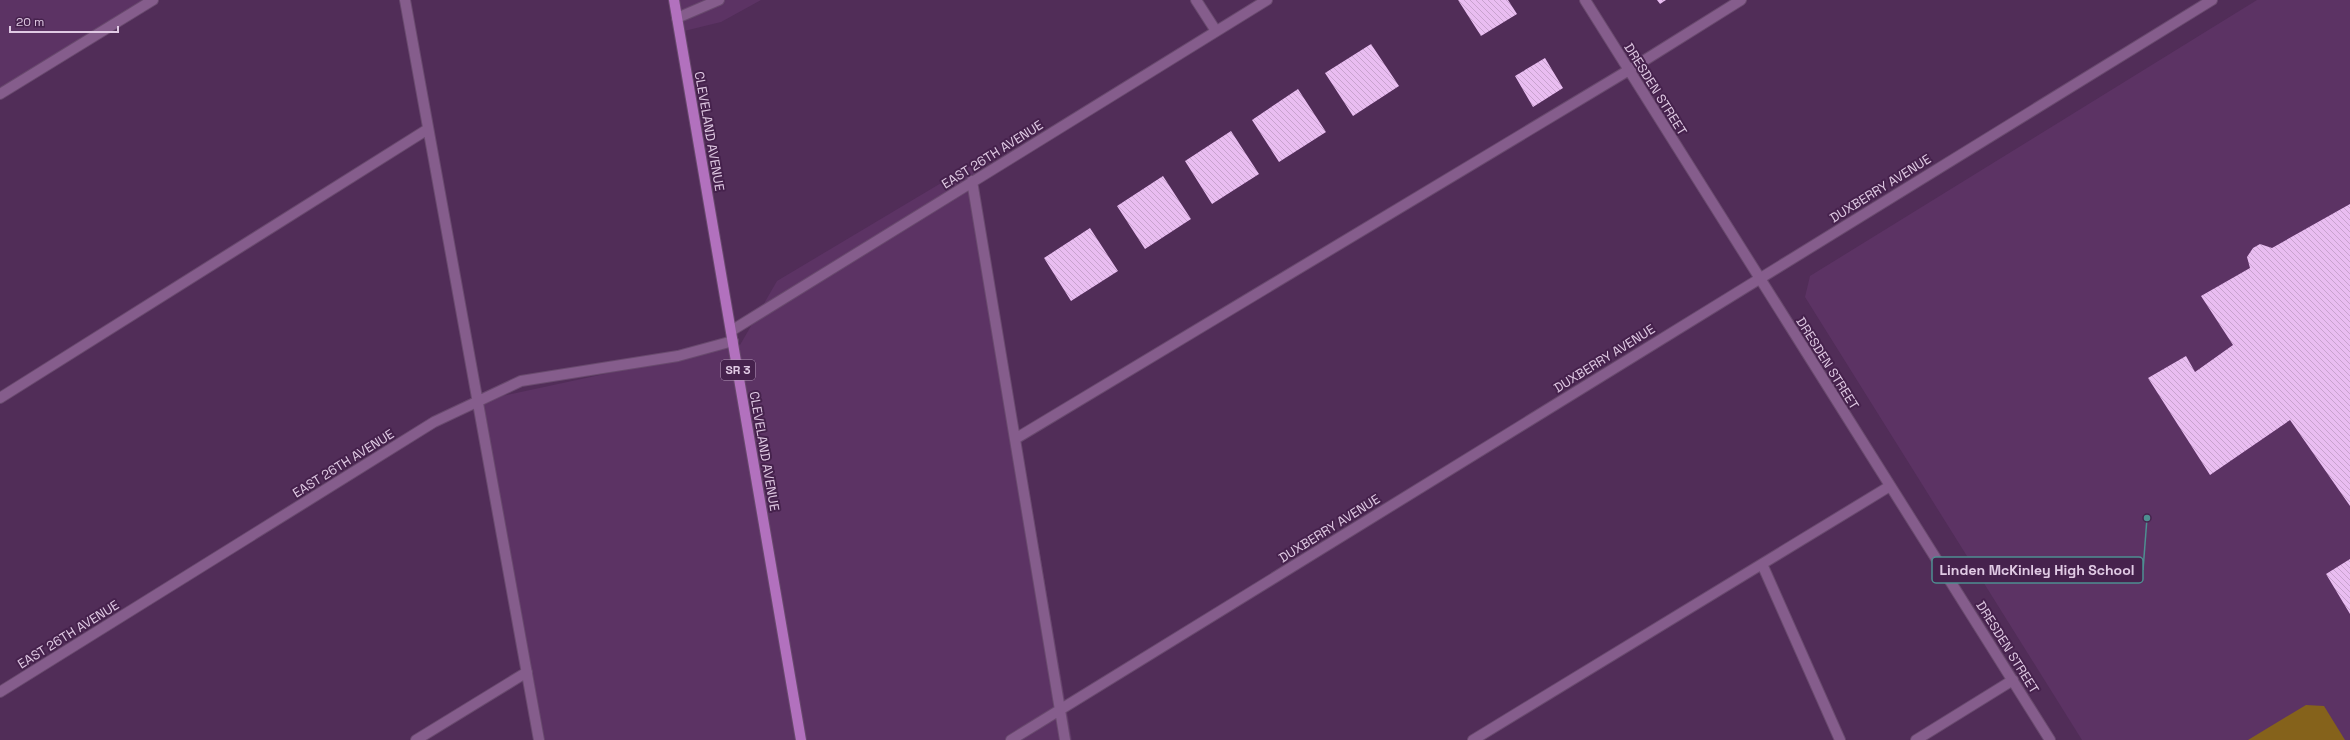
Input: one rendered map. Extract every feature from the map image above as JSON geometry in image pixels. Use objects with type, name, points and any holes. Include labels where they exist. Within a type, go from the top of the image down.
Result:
[{"type":"main road","name":"CLEVELAND AVENUE","points":[[674,0],[801,740]]},
{"type":"street","points":[[0,94],[153,0]]},
{"type":"street","points":[[405,0],[479,401],[539,740]]},
{"type":"street","points":[[677,18],[719,0]]},
{"type":"street","points":[[1196,0],[1216,31]]},
{"type":"street","name":"EAST 26TH AVENUE","points":[[731,330],[1267,0]]},
{"type":"street","name":"DRESDEN STREET","points":[[1585,0],[2050,740]]},
{"type":"street","points":[[1015,439],[1629,70],[1741,0]]},
{"type":"street","name":"DUXBERRY AVENUE","points":[[1011,740],[2212,0]]},
{"type":"street","points":[[0,398],[428,129]]},
{"type":"street","points":[[972,181],[1065,740]]},
{"type":"street","name":"EAST 26TH AVENUE","points":[[0,692],[434,422],[521,381],[678,356],[733,341]]},
{"type":"street","points":[[1474,740],[1890,486]]},
{"type":"street","points":[[1762,564],[1840,740]]},
{"type":"street","points":[[416,740],[526,672]]},
{"type":"street","points":[[1916,740],[2013,680]]},
{"type":"shaded area","points":[[0,0],[158,0],[0,95]]},
{"type":"shaded area","points":[[674,0],[761,0],[721,22],[680,32]]},
{"type":"shaded area","points":[[2257,0],[2350,0],[2350,740],[2082,740],[1805,297],[1810,276]]},
{"type":"shaded area","points":[[973,164],[1072,740],[538,740],[479,401],[740,345],[777,281]]},
{"type":"shaded area","points":[[2306,705],[2324,706],[2345,740],[2248,740]]},
{"type":"building","points":[[1458,0],[1508,0],[1517,14],[1481,36]]},
{"type":"building","points":[[1657,0],[1666,0],[1660,4]]},
{"type":"building","points":[[1371,44],[1399,86],[1353,116],[1325,73]]},
{"type":"building","points":[[1545,58],[1563,88],[1533,107],[1515,76]]},
{"type":"building","points":[[1298,89],[1326,132],[1279,162],[1252,120]]},
{"type":"building","points":[[1231,131],[1259,174],[1212,204],[1185,161]]},
{"type":"building","points":[[1163,176],[1191,219],[1145,249],[1117,206]]},
{"type":"building","points":[[2350,204],[2350,506],[2290,420],[2210,475],[2148,378],[2186,356],[2195,372],[2233,345],[2201,296],[2250,268],[2247,257],[2253,248],[2260,244],[2272,248]]},
{"type":"building","points":[[1090,228],[1118,271],[1071,301],[1044,258]]},
{"type":"building","points":[[2350,559],[2350,614],[2326,574]]},
{"type":"place","name":"Linden McKinley High School","points":[[2147,518]]}]
